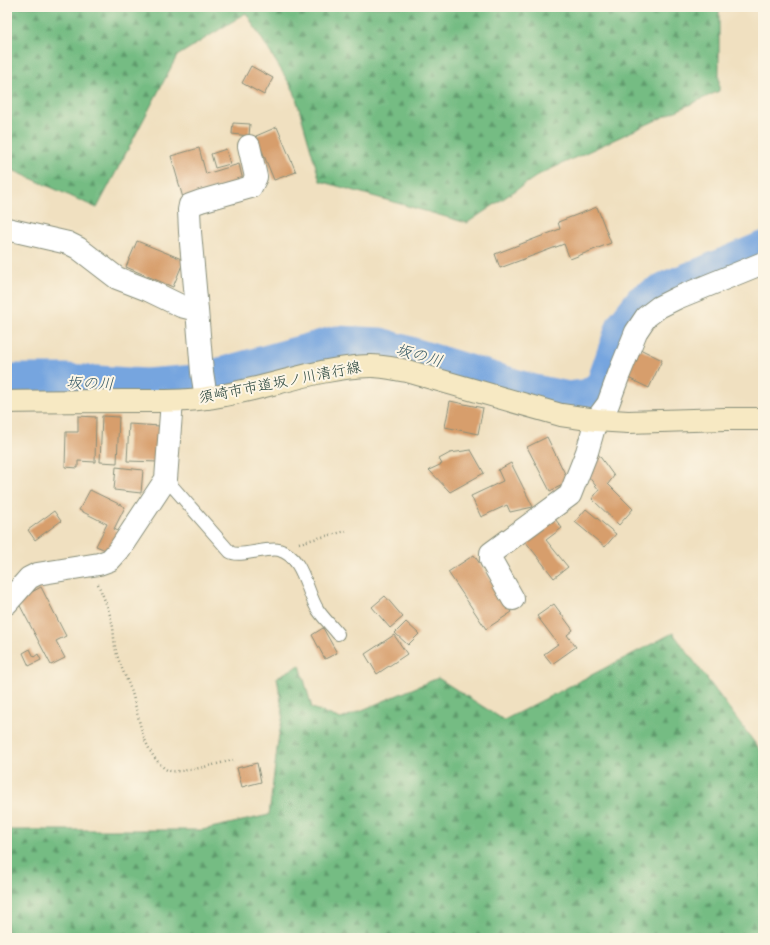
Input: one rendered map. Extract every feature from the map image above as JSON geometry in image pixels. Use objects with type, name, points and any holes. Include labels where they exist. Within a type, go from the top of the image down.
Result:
[{"type":"street","points":[[204,387],[189,210],[190,205],[251,187],[256,177],[249,146]]},
{"type":"street","points":[[7,229],[68,243],[78,248],[117,278],[148,290],[181,306],[197,310]]},
{"type":"street","points":[[513,599],[491,560],[491,553],[570,495],[587,452],[596,420],[608,404],[636,332],[646,317],[659,307],[677,298],[763,263]]},
{"type":"street","name":"須崎市市道坂ノ川清行線","points":[[7,402],[172,401],[204,387],[370,366],[407,371],[561,415],[596,420],[635,422],[763,419]]},
{"type":"street","points":[[7,603],[29,578],[37,574],[99,564],[110,560],[119,550],[166,479],[172,401]]},
{"type":"lane","points":[[166,479],[230,552],[236,554],[273,549],[286,553],[293,559],[301,571],[318,610],[338,634]]},
{"type":"path","points":[[273,549],[346,531]]},
{"type":"path","points":[[89,565],[109,611],[116,650],[128,680],[140,729],[149,749],[160,765],[168,770],[185,770],[233,760]]},
{"type":"green space","points":[[7,7],[719,7],[719,91],[540,174],[467,223],[320,181],[294,91],[246,13],[177,56],[97,208],[8,168],[10,104],[7,99]]},
{"type":"green space","points":[[673,633],[763,754],[763,938],[7,938],[7,830],[202,830],[269,815],[278,741],[283,715],[277,677],[300,665],[312,708],[341,719],[438,678],[504,720]]},
{"type":"building","points":[[251,66],[273,78],[264,95],[242,83]]},
{"type":"building","points":[[233,123],[250,124],[249,136],[232,134]]},
{"type":"building","points":[[277,127],[296,172],[274,180],[256,136]]},
{"type":"building","points":[[199,148],[206,174],[239,164],[243,181],[183,198],[171,156]]},
{"type":"building","points":[[226,149],[230,164],[215,168],[211,154]]},
{"type":"building","points":[[597,207],[611,243],[570,259],[564,244],[500,268],[495,254],[560,229],[558,222]]},
{"type":"building","points":[[137,241],[184,260],[173,287],[126,267]]},
{"type":"building","points":[[638,348],[662,360],[649,388],[624,376]]},
{"type":"building","points":[[450,401],[483,408],[478,434],[445,427]]},
{"type":"building","points":[[78,416],[96,417],[95,462],[78,461],[78,468],[65,467],[66,432],[78,432]]},
{"type":"building","points":[[102,416],[119,417],[117,463],[100,462]]},
{"type":"building","points":[[129,424],[160,426],[158,462],[127,461]]},
{"type":"building","points":[[547,437],[569,482],[550,491],[527,447]]},
{"type":"building","points":[[593,447],[614,476],[608,484],[633,509],[619,525],[592,499],[599,490],[588,476],[592,471],[587,464]]},
{"type":"building","points":[[471,450],[484,473],[450,492],[429,470],[442,464],[439,459],[450,453]]},
{"type":"building","points":[[511,463],[533,507],[510,512],[507,505],[481,517],[471,496],[503,481],[498,470]]},
{"type":"building","points":[[116,467],[143,470],[141,493],[114,490]]},
{"type":"building","points":[[90,490],[125,507],[114,529],[118,531],[108,551],[96,546],[107,524],[79,510]]},
{"type":"building","points":[[586,509],[616,534],[605,547],[575,522]]},
{"type":"building","points":[[54,511],[61,521],[35,540],[28,530]]},
{"type":"building","points":[[552,515],[562,528],[546,540],[568,567],[554,578],[522,537]]},
{"type":"building","points":[[474,555],[512,612],[486,629],[448,572]]},
{"type":"building","points":[[41,587],[66,636],[56,641],[65,658],[51,665],[17,600]]},
{"type":"building","points":[[385,596],[403,617],[390,628],[372,607]]},
{"type":"building","points":[[554,604],[573,630],[567,635],[576,647],[552,664],[544,654],[558,644],[537,616]]},
{"type":"building","points":[[406,622],[419,634],[408,645],[395,633]]},
{"type":"building","points":[[323,628],[337,653],[325,659],[312,635]]},
{"type":"building","points":[[394,635],[407,654],[377,674],[365,654]]},
{"type":"building","points":[[30,649],[34,657],[38,654],[41,660],[29,666],[23,653]]},
{"type":"building","points":[[257,763],[261,782],[242,787],[237,768]]},
{"type":"waterway","name":"坂の川","points":[[7,381],[66,381],[146,386],[195,382],[337,343],[380,345],[534,392],[568,399],[589,396],[603,386],[624,325],[642,302],[668,288],[763,249]]}]
